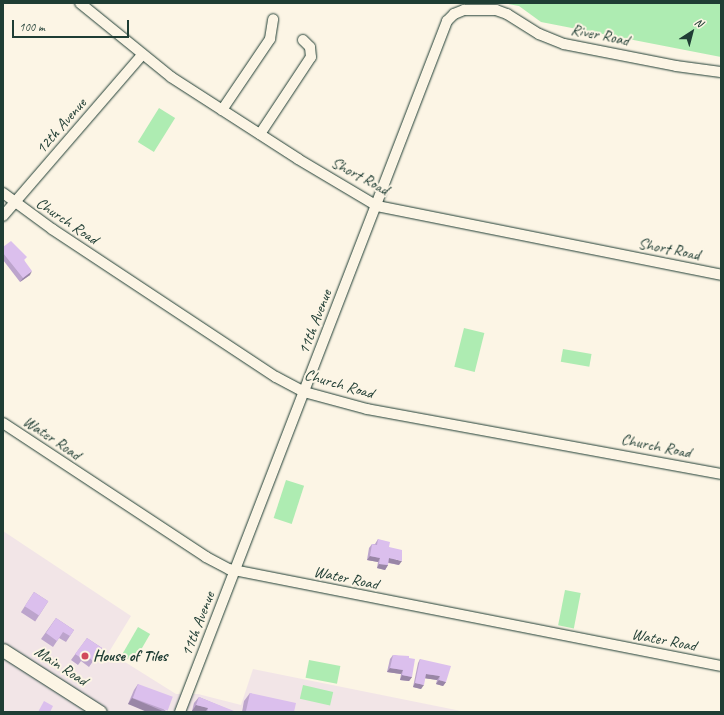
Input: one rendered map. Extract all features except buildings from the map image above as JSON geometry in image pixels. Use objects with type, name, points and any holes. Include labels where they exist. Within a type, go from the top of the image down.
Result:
[{"type":"main road","name":"Main Road","points":[[3,650],[100,712]]},
{"type":"street","name":"Short Road","points":[[80,3],[142,55],[222,110],[377,206],[721,275]]},
{"type":"street","name":"River Road","points":[[480,9],[504,12],[538,34],[564,44],[676,66],[721,72]]},
{"type":"street","name":"11th Avenue","points":[[180,712],[377,206],[445,24],[458,12],[480,9]]},
{"type":"street","points":[[222,110],[270,39],[273,19]]},
{"type":"street","points":[[260,134],[311,57],[310,47],[303,40]]},
{"type":"street","name":"12th Avenue","points":[[3,216],[142,55]]},
{"type":"street","name":"Church Road","points":[[3,193],[276,377],[304,392],[367,408],[721,474]]},
{"type":"street","name":"Water Road","points":[[3,423],[206,556],[234,570],[721,666]]},
{"type":"shaded area","points":[[3,531],[131,616],[109,652],[176,694],[198,694],[241,705],[253,669],[466,712],[3,712]]},
{"type":"green space","points":[[503,3],[721,3],[721,57],[541,22],[519,6]]},
{"type":"green space","points":[[159,108],[175,118],[154,152],[138,142]]},
{"type":"green space","points":[[464,328],[484,333],[475,372],[454,367]]},
{"type":"green space","points":[[563,349],[592,354],[589,367],[561,362]]},
{"type":"green space","points":[[286,480],[304,486],[292,524],[274,518]]},
{"type":"green space","points":[[565,590],[581,593],[574,628],[558,625]]},
{"type":"green space","points":[[138,627],[150,634],[134,663],[122,656]]},
{"type":"green space","points":[[309,660],[340,666],[337,684],[306,678]]},
{"type":"green space","points":[[303,685],[333,692],[330,706],[300,699]]},
{"type":"place","name":"House of Tiles","points":[[85,656]]}]
